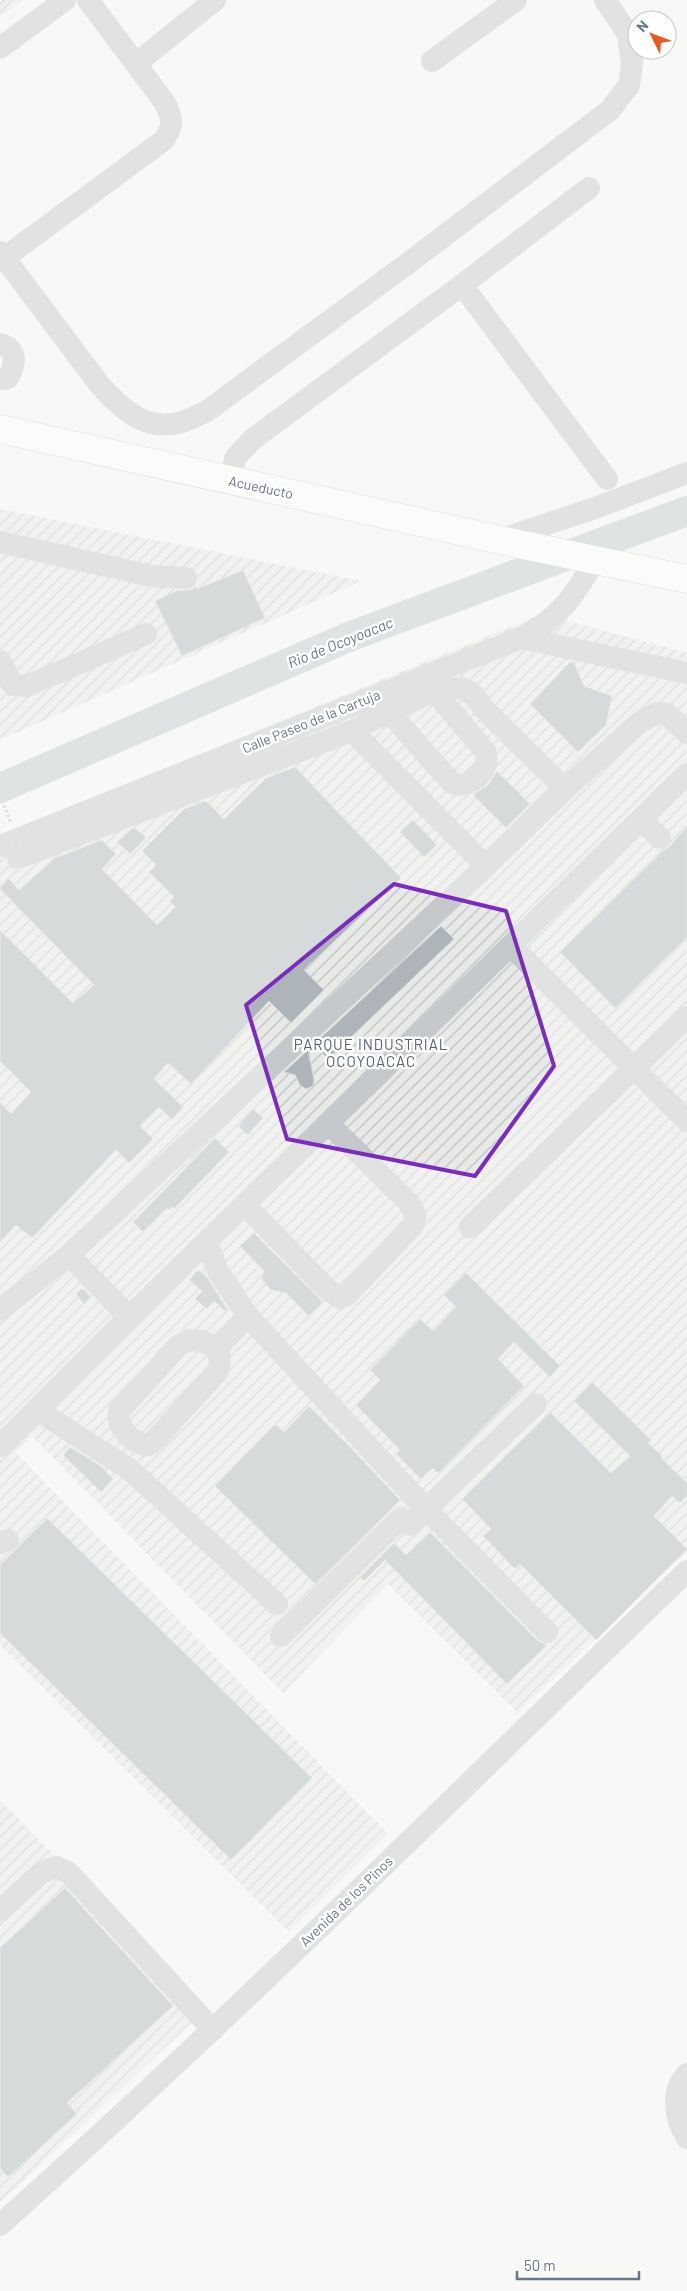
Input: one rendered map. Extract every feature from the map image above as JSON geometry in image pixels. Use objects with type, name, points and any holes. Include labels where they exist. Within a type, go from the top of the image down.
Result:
[{"type":"main road","name":"Acueducto","points":[[0,429],[512,542],[687,578]]},
{"type":"street","points":[[0,48],[65,0]]},
{"type":"street","points":[[88,0],[137,63],[165,103],[171,116],[172,127],[164,140],[1,257],[115,402],[131,415],[155,424],[178,423],[215,405],[407,264],[610,110],[628,85],[632,62],[628,34],[605,0]]},
{"type":"street","points":[[137,63],[215,0]]},
{"type":"street","points":[[432,62],[516,0]]},
{"type":"street","points":[[231,480],[235,458],[253,439],[462,285],[589,188]]},
{"type":"street","points":[[462,285],[607,479]]},
{"type":"street","points":[[0,344],[11,349],[15,356],[8,378],[0,379]]},
{"type":"street","points":[[512,542],[687,473]]},
{"type":"street","points":[[0,542],[151,576],[186,578]]},
{"type":"street","name":"Calle Paseo de la Cartuja","points":[[11,849],[540,629],[556,616],[576,594],[588,558]]},
{"type":"street","points":[[0,661],[13,685],[26,686],[146,634]]},
{"type":"street","points":[[521,638],[687,673]]},
{"type":"street","points":[[584,666],[687,680]]},
{"type":"street","points":[[11,849],[352,731],[388,711],[427,696],[462,688],[472,693],[483,708],[565,789]]},
{"type":"street","points":[[388,711],[452,783],[458,786],[466,785],[483,771],[488,764],[485,751],[427,696]]},
{"type":"street","points":[[0,1310],[70,1255],[486,866],[565,789],[640,722],[656,713],[667,714],[687,733]]},
{"type":"street","points":[[352,731],[486,866]]},
{"type":"street","points":[[0,1446],[129,1317],[687,774]]},
{"type":"street","points":[[641,820],[660,838]]},
{"type":"street","points":[[512,946],[687,1121]]},
{"type":"street","points":[[470,1227],[687,1017]]},
{"type":"street","points":[[245,1205],[327,1289],[340,1298],[346,1295],[416,1222],[416,1216],[409,1203],[329,1124]]},
{"type":"street","points":[[207,1242],[218,1271],[248,1316],[425,1508],[547,1632]]},
{"type":"street","points":[[70,1255],[129,1317]]},
{"type":"street","points":[[216,1349],[248,1316]]},
{"type":"street","points":[[190,1340],[203,1341],[216,1349],[221,1362],[218,1371],[155,1440],[148,1445],[141,1444],[120,1427],[118,1418],[122,1406],[178,1346],[190,1340]]},
{"type":"street","points":[[282,1636],[401,1518],[408,1525],[536,1404]]},
{"type":"street","points":[[38,1408],[51,1419],[129,1469],[277,1604]]},
{"type":"street","name":"Avenida de los Pinos","points":[[0,2225],[121,2117],[213,2030],[687,1571]]},
{"type":"street","points":[[0,1911],[42,1872],[57,1867],[69,1873],[213,2030]]},
{"type":"street","points":[[687,2074],[678,2089],[675,2106],[681,2129],[687,2138]]},
{"type":"path","points":[[0,796],[17,835],[11,849]]},
{"type":"highlighted area","points":[[394,884],[506,911],[554,1066],[475,1176],[287,1139],[246,1005]]},
{"type":"shaded area","points":[[0,0],[23,0],[0,17]]},
{"type":"shaded area","points":[[0,509],[361,581],[0,740]]},
{"type":"shaded area","points":[[542,614],[687,653],[687,1551],[518,1713],[388,1584],[283,1693],[32,1436],[16,1453],[388,1834],[289,1932],[0,1645],[0,836]]},
{"type":"shaded area","points":[[0,1800],[205,2010],[0,2203]]},
{"type":"building","points":[[243,570],[265,618],[182,656],[155,601],[176,591],[191,590],[196,586],[197,589]]},
{"type":"building","points":[[570,662],[574,663],[584,686],[612,696],[606,725],[578,752],[530,704]]},
{"type":"building","points":[[295,767],[401,878],[304,970],[324,990],[291,1023],[269,1001],[191,1084],[168,1063],[154,1079],[183,1107],[172,1120],[159,1107],[140,1126],[153,1139],[129,1163],[116,1150],[32,1238],[16,1225],[0,1242],[0,1102],[11,1114],[31,1092],[0,1061],[0,930],[73,1003],[94,985],[0,889],[8,878],[19,890],[55,858],[102,840],[116,854],[102,869],[157,925],[175,907],[170,901],[174,897],[149,872],[156,865],[142,851],[184,809],[206,801],[224,819],[266,778]]},
{"type":"building","points":[[497,771],[530,804],[506,828],[473,795],[488,785]]},
{"type":"building","points":[[413,820],[437,845],[424,857],[400,832]]},
{"type":"building","points":[[687,827],[687,937],[615,1008],[560,952],[669,847]]},
{"type":"building","points":[[135,828],[146,838],[130,854],[117,842]]},
{"type":"building","points":[[441,926],[454,939],[328,1059],[314,1044]]},
{"type":"building","points":[[308,1050],[314,1080],[313,1086],[306,1089],[300,1085],[295,1075],[284,1072]]},
{"type":"building","points":[[253,1109],[263,1118],[248,1135],[238,1126]]},
{"type":"building","points":[[215,1138],[229,1152],[174,1209],[172,1207],[169,1210],[167,1208],[143,1232],[133,1222]]},
{"type":"building","points":[[254,1233],[323,1302],[309,1316],[286,1293],[271,1290],[263,1281],[264,1271],[240,1246]]},
{"type":"building","points":[[198,1270],[207,1277],[227,1309],[225,1311],[214,1301],[207,1309],[195,1299],[202,1291],[189,1280]]},
{"type":"building","points":[[466,1273],[560,1366],[550,1377],[514,1342],[498,1359],[524,1386],[438,1473],[432,1468],[421,1479],[396,1454],[400,1450],[356,1405],[380,1380],[370,1370],[420,1319],[433,1331],[456,1307],[444,1295]]},
{"type":"building","points":[[82,1288],[91,1297],[84,1304],[76,1294]]},
{"type":"building","points":[[592,1382],[651,1440],[648,1443],[687,1483],[687,1496],[680,1503],[672,1496],[654,1516],[687,1549],[596,1640],[520,1564],[515,1569],[483,1536],[491,1529],[462,1499],[550,1412],[611,1473],[630,1456],[574,1401]]},
{"type":"building","points":[[309,1406],[400,1500],[315,1584],[215,1486],[275,1424],[284,1432]]},
{"type":"building","points":[[70,1447],[101,1466],[113,1479],[101,1492],[63,1455]]},
{"type":"building","points":[[47,1518],[312,1778],[231,1860],[0,1633],[0,1565]]},
{"type":"building","points":[[430,1532],[538,1641],[547,1645],[507,1684],[385,1560],[364,1581],[360,1577],[394,1543],[406,1555]]},
{"type":"building","points":[[65,1888],[173,2006],[67,2103],[77,2114],[8,2177],[0,2168],[0,1948]]},
{"type":"waterway","name":"Rio de Ocoyoacac","points":[[0,788],[351,636],[687,511]]},
{"type":"district","name":"PARQUE INDUSTRIAL OCOYOACAC","points":[[371,1052]]}]
